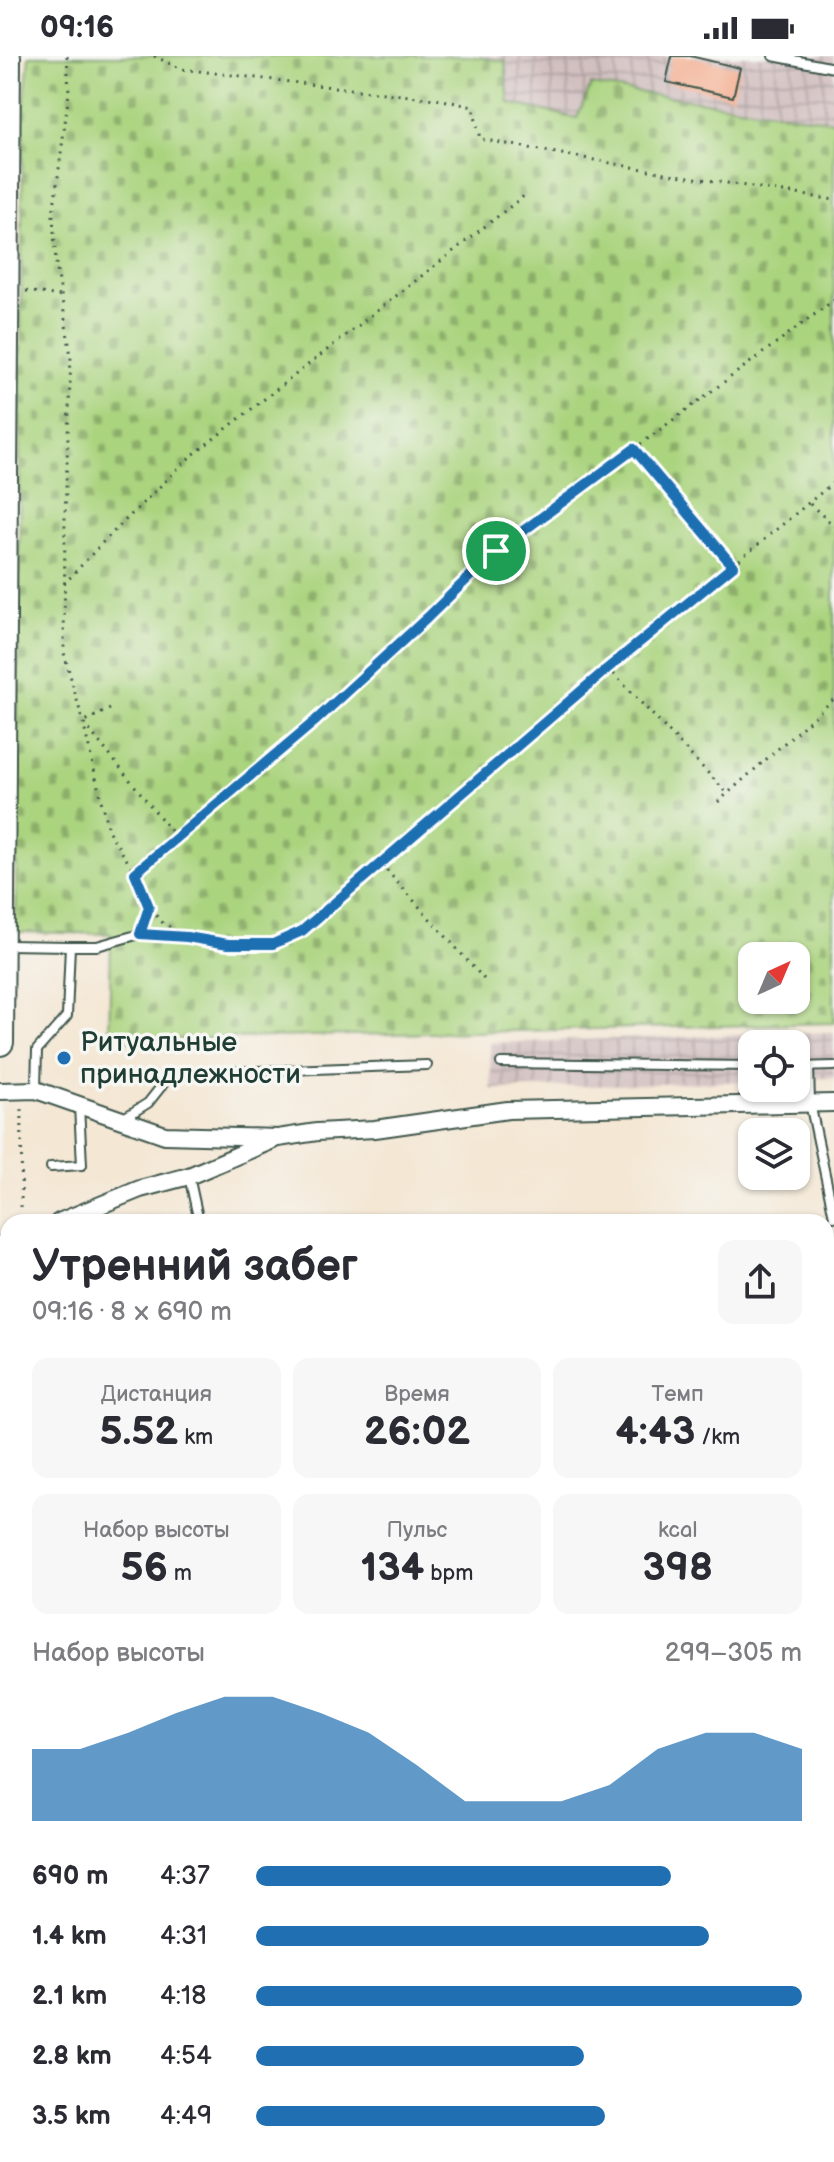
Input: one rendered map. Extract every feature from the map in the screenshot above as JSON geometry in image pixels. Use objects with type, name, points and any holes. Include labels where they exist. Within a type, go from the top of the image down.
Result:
[{"type":"main road","points":[[0,1042],[7,56]]},
{"type":"street","points":[[0,1091],[29,1090],[165,1135],[278,1138],[375,1129],[508,1110],[834,1103]]},
{"type":"street","points":[[100,1214],[140,1189],[189,1176],[278,1138]]},
{"type":"lane","points":[[773,56],[834,68]]},
{"type":"lane","points":[[1,945],[97,946],[140,934]]},
{"type":"lane","points":[[29,1090],[37,1050],[67,1016],[70,946]]},
{"type":"lane","points":[[501,1063],[738,1066]]},
{"type":"lane","points":[[121,1119],[148,1103],[171,1074],[427,1065]]},
{"type":"lane","points":[[810,1067],[834,1066]]},
{"type":"lane","points":[[810,1103],[833,1214]]},
{"type":"lane","points":[[51,1167],[82,1165],[79,1105]]},
{"type":"lane","points":[[189,1176],[197,1214]]},
{"type":"path","points":[[67,56],[69,92],[53,215],[56,263],[71,356],[64,653],[108,830],[135,873],[149,907],[163,923],[187,937]]},
{"type":"path","points":[[154,56],[181,69],[443,100],[473,107],[480,139],[834,200]]},
{"type":"path","points":[[64,584],[189,458],[525,195]]},
{"type":"path","points":[[6,289],[61,296]]},
{"type":"path","points":[[135,873],[314,722],[496,551],[834,300]]},
{"type":"path","points":[[634,449],[733,566]]},
{"type":"path","points":[[149,907],[140,934],[228,944],[273,944],[302,931],[608,668],[834,482]]},
{"type":"path","points":[[809,504],[834,526]]},
{"type":"path","points":[[608,668],[727,793]]},
{"type":"path","points":[[718,802],[834,699]]},
{"type":"path","points":[[83,722],[110,709]]},
{"type":"path","points":[[83,722],[176,837]]},
{"type":"path","points":[[381,864],[484,979]]},
{"type":"path","points":[[21,1207],[29,1090]]},
{"type":"shaded area","points":[[468,56],[834,56],[834,121],[592,85],[578,118],[509,103],[505,61]]},
{"type":"shaded area","points":[[834,1032],[834,1078],[810,1079],[810,1033]]},
{"type":"shaded area","points":[[738,1035],[738,1081],[491,1089],[490,1043]]},
{"type":"green space","points":[[29,56],[469,56],[505,61],[509,103],[577,118],[591,85],[834,121],[834,1023],[109,1041],[111,934],[16,932],[23,119]]},
{"type":"building","points":[[672,56],[690,56],[740,68],[733,97],[666,82]]},
{"type":"place","name":"Ритуальные принадлежности","points":[[64,1058]]},
{"type":"route","points":[[634,449],[733,566],[608,668],[302,931],[273,944],[228,944],[140,934],[149,907],[135,873],[314,722],[496,551],[634,449]]}]
